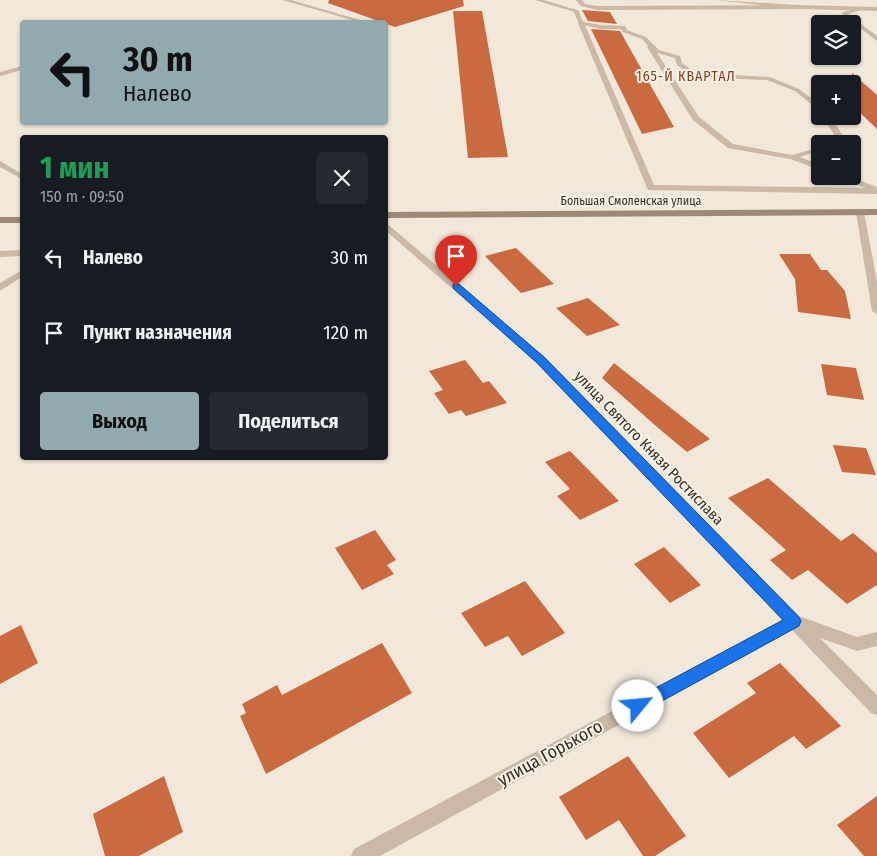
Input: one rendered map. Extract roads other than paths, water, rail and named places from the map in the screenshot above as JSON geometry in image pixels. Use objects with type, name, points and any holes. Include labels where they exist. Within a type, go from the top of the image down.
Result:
[{"type":"main road","name":"Большая Смоленская улица","points":[[388,215],[877,212]]},
{"type":"main road","points":[[0,220],[20,220]]},
{"type":"street","points":[[284,0],[357,20]]},
{"type":"street","points":[[538,0],[576,11],[651,188],[877,191]]},
{"type":"street","points":[[564,7],[577,0],[583,5],[597,8],[797,6]]},
{"type":"street","points":[[718,0],[832,8],[877,9]]},
{"type":"street","points":[[826,0],[832,8]]},
{"type":"street","points":[[859,9],[844,13],[877,39]]},
{"type":"street","points":[[581,23],[602,27],[623,26],[625,31],[644,38],[657,51],[678,57],[679,64],[694,75],[768,78],[797,90],[811,102]]},
{"type":"street","points":[[644,38],[696,118],[731,146],[792,157],[811,164]]},
{"type":"street","points":[[0,74],[20,69]]},
{"type":"street","points":[[792,157],[811,152]]},
{"type":"street","points":[[0,162],[20,175]]},
{"type":"street","points":[[861,185],[877,191]]},
{"type":"street","points":[[860,212],[877,311]]},
{"type":"street","name":"улица Святого Князя Ростислава","points":[[388,228],[541,360],[877,707]]},
{"type":"street","points":[[0,254],[20,253]]},
{"type":"street","points":[[0,288],[20,274]]},
{"type":"street","points":[[794,621],[857,644],[877,639]]},
{"type":"street","name":"улица Горького","points":[[361,856],[794,621]]},
{"type":"district","name":"165-Й КВАРТАЛ","points":[[686,76]]}]
